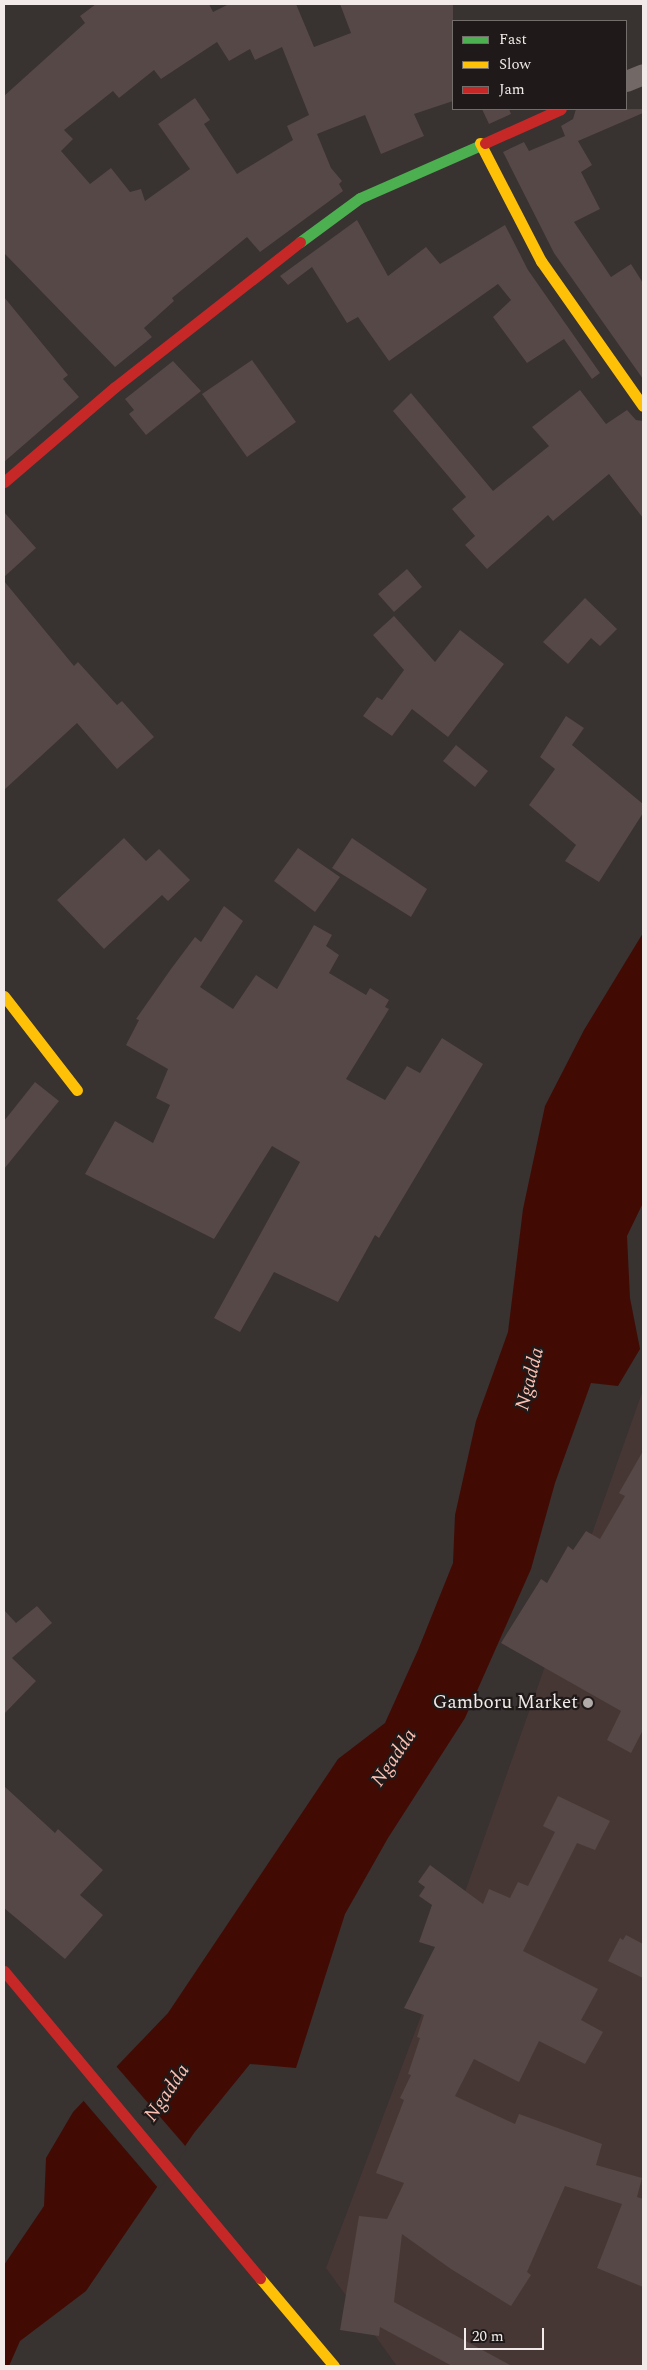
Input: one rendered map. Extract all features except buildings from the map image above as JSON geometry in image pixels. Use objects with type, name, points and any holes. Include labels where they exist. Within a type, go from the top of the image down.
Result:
[{"type":"street","points":[[627,81],[643,74]]},
{"type":"street","points":[[4,482],[115,387],[259,272],[360,198],[480,143],[559,110]]},
{"type":"street","points":[[480,143],[541,261],[643,406]]},
{"type":"street","points":[[4,996],[77,1090]]},
{"type":"street","points":[[4,1971],[71,2048],[334,2366]]},
{"type":"shaded area","name":"Gamboru Market","points":[[643,1390],[643,2366],[397,2366],[326,2268],[421,2016]]},
{"type":"water","name":"Ngadda","points":[[643,933],[643,1203],[627,1236],[630,1298],[640,1349],[618,1386],[591,1383],[555,1483],[531,1569],[465,1718],[388,1838],[345,1914],[296,2068],[250,2064],[194,2133],[86,2291],[20,2341],[9,2366],[4,2366],[4,2265],[44,2206],[46,2158],[73,2112],[168,2013],[338,1759],[385,1723],[418,1650],[453,1563],[455,1515],[476,1421],[508,1332],[523,1209],[545,1106],[584,1030]]},
{"type":"pier","points":[[116,2066],[187,2148],[159,2189],[82,2099]]},
{"type":"traffic: fast","points":[[300,242],[360,198],[485,143]]},
{"type":"traffic: slow","points":[[480,143],[541,261],[643,406]]},
{"type":"traffic: slow","points":[[4,996],[77,1090]]},
{"type":"traffic: slow","points":[[260,2278],[334,2366]]},
{"type":"traffic: jam","points":[[485,143],[559,110]]},
{"type":"traffic: jam","points":[[4,482],[115,387],[300,242]]},
{"type":"traffic: jam","points":[[4,1971],[260,2278]]},
{"type":"place","name":"Gamboru Market","points":[[588,1703]]}]
